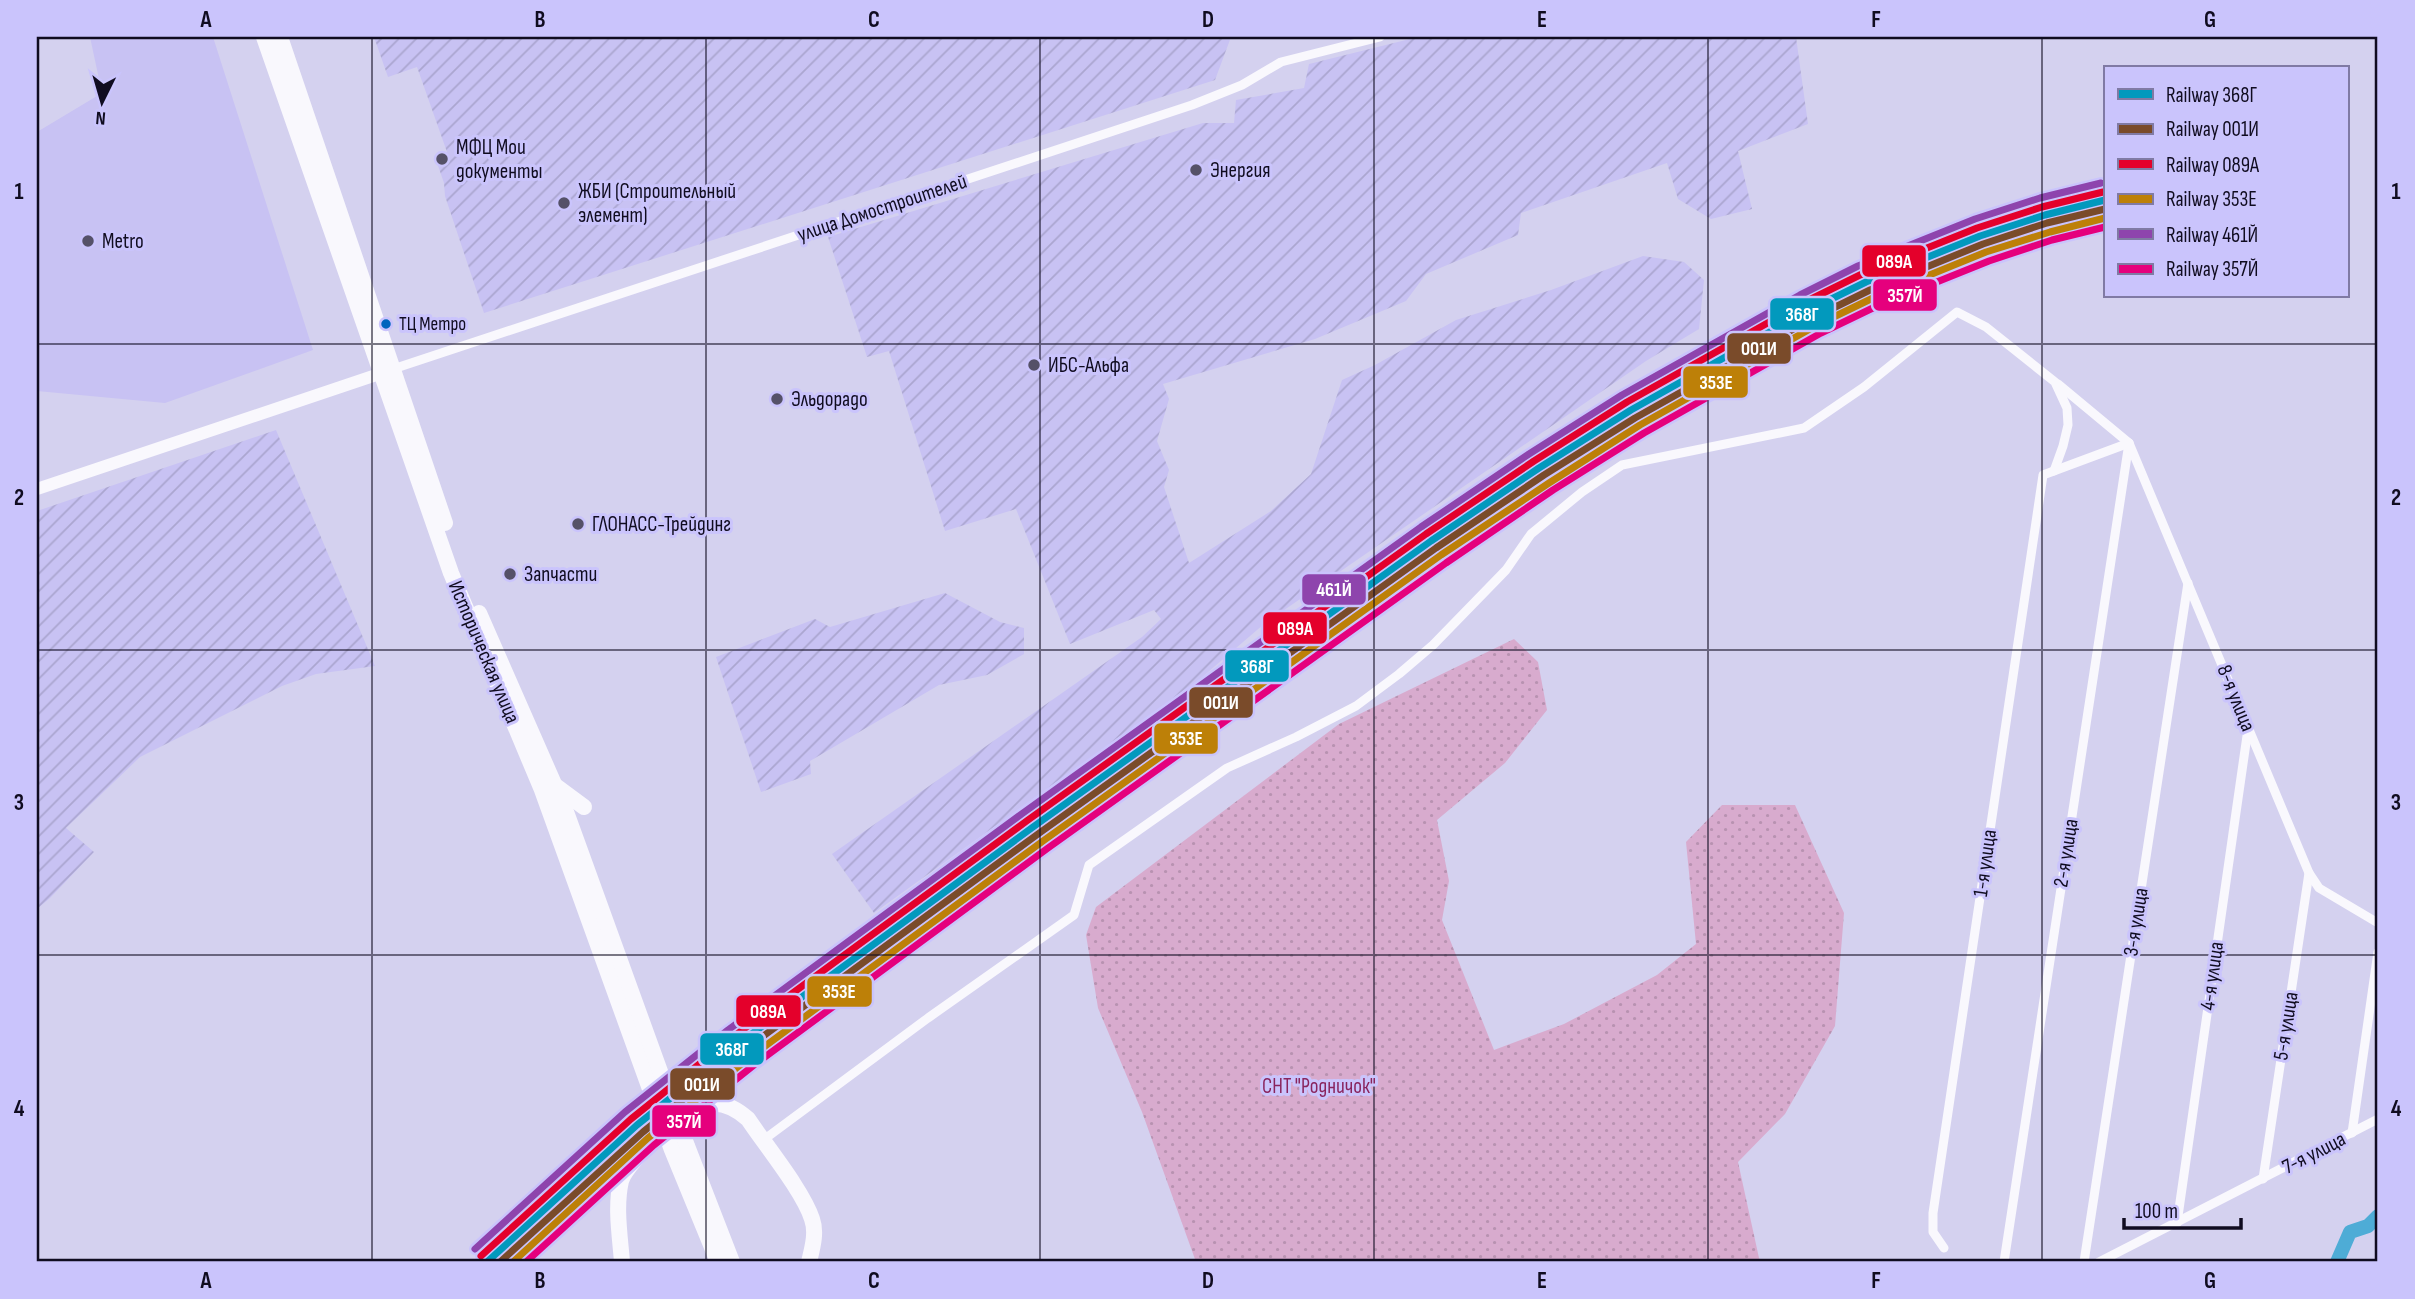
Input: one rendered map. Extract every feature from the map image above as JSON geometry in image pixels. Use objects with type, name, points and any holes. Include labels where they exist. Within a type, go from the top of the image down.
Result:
[{"type":"highway","name":"Историческая улица","points":[[264,37],[460,568],[555,785],[647,1058]]},
{"type":"highway","name":"Историческая улица","points":[[280,37],[451,573],[542,790],[680,1148],[728,1260]]},
{"type":"highway","points":[[622,1262],[619,1201],[622,1179],[642,1151],[693,1110],[709,1104],[736,1109],[748,1119],[804,1200],[813,1221],[814,1239],[809,1262]]},
{"type":"main road","points":[[37,489],[387,371]]},
{"type":"street","name":"улица Домостроителей","points":[[387,371],[1192,105],[1242,85],[1281,62],[1354,40],[1380,37]]},
{"type":"street","points":[[762,1141],[928,1018],[1074,915],[1089,865],[1227,768],[1356,706],[1399,674],[1433,645],[1506,570],[1531,534],[1582,492],[1622,465],[1804,428],[1864,387],[1957,312],[1986,327],[2129,443]]},
{"type":"street","points":[[2054,471],[2068,425],[2067,408],[2055,382]]},
{"type":"street","points":[[2054,471],[2129,443]]},
{"type":"street","name":"8-я улица","points":[[2129,443],[2309,873],[2319,888],[2378,923]]},
{"type":"street","name":"2-я улица","points":[[2004,1262],[2129,443]]},
{"type":"street","name":"1-я улица","points":[[1944,1248],[1933,1232],[1933,1213],[2043,475],[2054,471]]},
{"type":"street","name":"3-я улица","points":[[2084,1262],[2188,583]]},
{"type":"street","name":"4-я улица","points":[[2177,1223],[2248,729]]},
{"type":"street","name":"5-я улица","points":[[2263,1179],[2309,873]]},
{"type":"street","points":[[2352,1133],[2378,952]]},
{"type":"street","name":"7-я улица","points":[[2099,1262],[2378,1119]]},
{"type":"shaded area","points":[[90,37],[213,37],[313,350],[165,403],[37,391],[37,132],[102,93]]},
{"type":"shaded area","points":[[374,37],[1231,37],[1215,80],[484,313],[445,196],[444,183],[435,157],[447,152],[417,67],[388,77]]},
{"type":"shaded area","points":[[1418,37],[1796,37],[1808,124],[1738,151],[1752,209],[1711,219],[1678,199],[1667,163],[1521,213],[1518,235],[1426,274],[1406,301],[1315,339],[1163,384],[1169,399],[1157,441],[1169,470],[1164,487],[1189,563],[1271,511],[1311,474],[1342,380],[1456,320],[1551,290],[1643,256],[1684,262],[1704,280],[1699,329],[1646,361],[1264,624],[1200,679],[874,913],[832,854],[1142,637],[1161,619],[1154,610],[1070,644],[1016,509],[945,531],[889,351],[867,357],[828,237],[1203,123],[1234,123],[1236,100],[1304,88],[1309,64]]},
{"type":"shaded area","points":[[276,430],[375,666],[316,674],[282,686],[140,757],[66,828],[94,852],[37,909],[37,511]]},
{"type":"shaded area","points":[[945,593],[1000,622],[1024,628],[1024,654],[987,675],[939,685],[810,761],[811,774],[761,792],[716,657],[815,619],[830,627]]},
{"type":"green space","name":"СНТ \"Родничок\"","points":[[1514,639],[1538,662],[1547,710],[1505,763],[1437,820],[1449,881],[1442,920],[1494,1050],[1564,1024],[1657,975],[1696,944],[1686,842],[1722,805],[1795,805],[1844,913],[1835,1026],[1785,1114],[1738,1162],[1762,1262],[1196,1262],[1142,1112],[1098,1008],[1086,935],[1096,907],[1339,724]]},
{"type":"waterway","points":[[2337,1262],[2350,1232],[2368,1226],[2378,1216]]},
{"type":"rail line","name":"461Й","points":[[475,1249],[625,1112],[728,1030],[1023,813],[1421,527],[1529,454],[1622,395],[1800,295],[1858,266],[1975,219],[2040,198],[2101,183]]},
{"type":"rail line","name":"089А","points":[[481,1256],[631,1119],[733,1037],[1028,820],[1426,534],[1534,461],[1627,402],[1805,302],[1862,274],[1977,228],[2042,207],[2103,192]]},
{"type":"rail line","name":"368Г","points":[[487,1262],[637,1125],[738,1044],[1033,827],[1431,541],[1539,468],[1631,410],[1809,310],[1866,282],[1980,236],[2045,215],[2104,200]]},
{"type":"rail line","name":"001И","points":[[500,1262],[643,1132],[743,1051],[1038,834],[1436,548],[1544,475],[1635,418],[1813,318],[1870,290],[1983,244],[2047,223],[2104,209]]},
{"type":"rail line","name":"353Е","points":[[513,1262],[648,1138],[749,1058],[1043,841],[1441,555],[1549,483],[1640,425],[1817,325],[1873,298],[1986,252],[2104,218]]},
{"type":"rail line","name":"357Й","points":[[526,1262],[654,1145],[754,1065],[1048,848],[1446,563],[1553,490],[1644,433],[1821,333],[1877,306],[1989,261],[2052,240],[2104,227]]},
{"type":"place","name":"МФЦ Мои документы","points":[[442,159]]},
{"type":"place","name":"Энергия","points":[[1196,170]]},
{"type":"place","name":"ЖБИ (Строительный элемент)","points":[[564,203]]},
{"type":"place","name":"Metro","points":[[88,241]]},
{"type":"place","name":"ТЦ Метро","points":[[386,324]]},
{"type":"place","name":"ИБС-Альфа","points":[[1034,365]]},
{"type":"place","name":"Эльдорадо","points":[[777,399]]},
{"type":"place","name":"ГЛОНАСС-Трейдинг","points":[[578,524]]},
{"type":"place","name":"Запчасти","points":[[510,574]]}]
